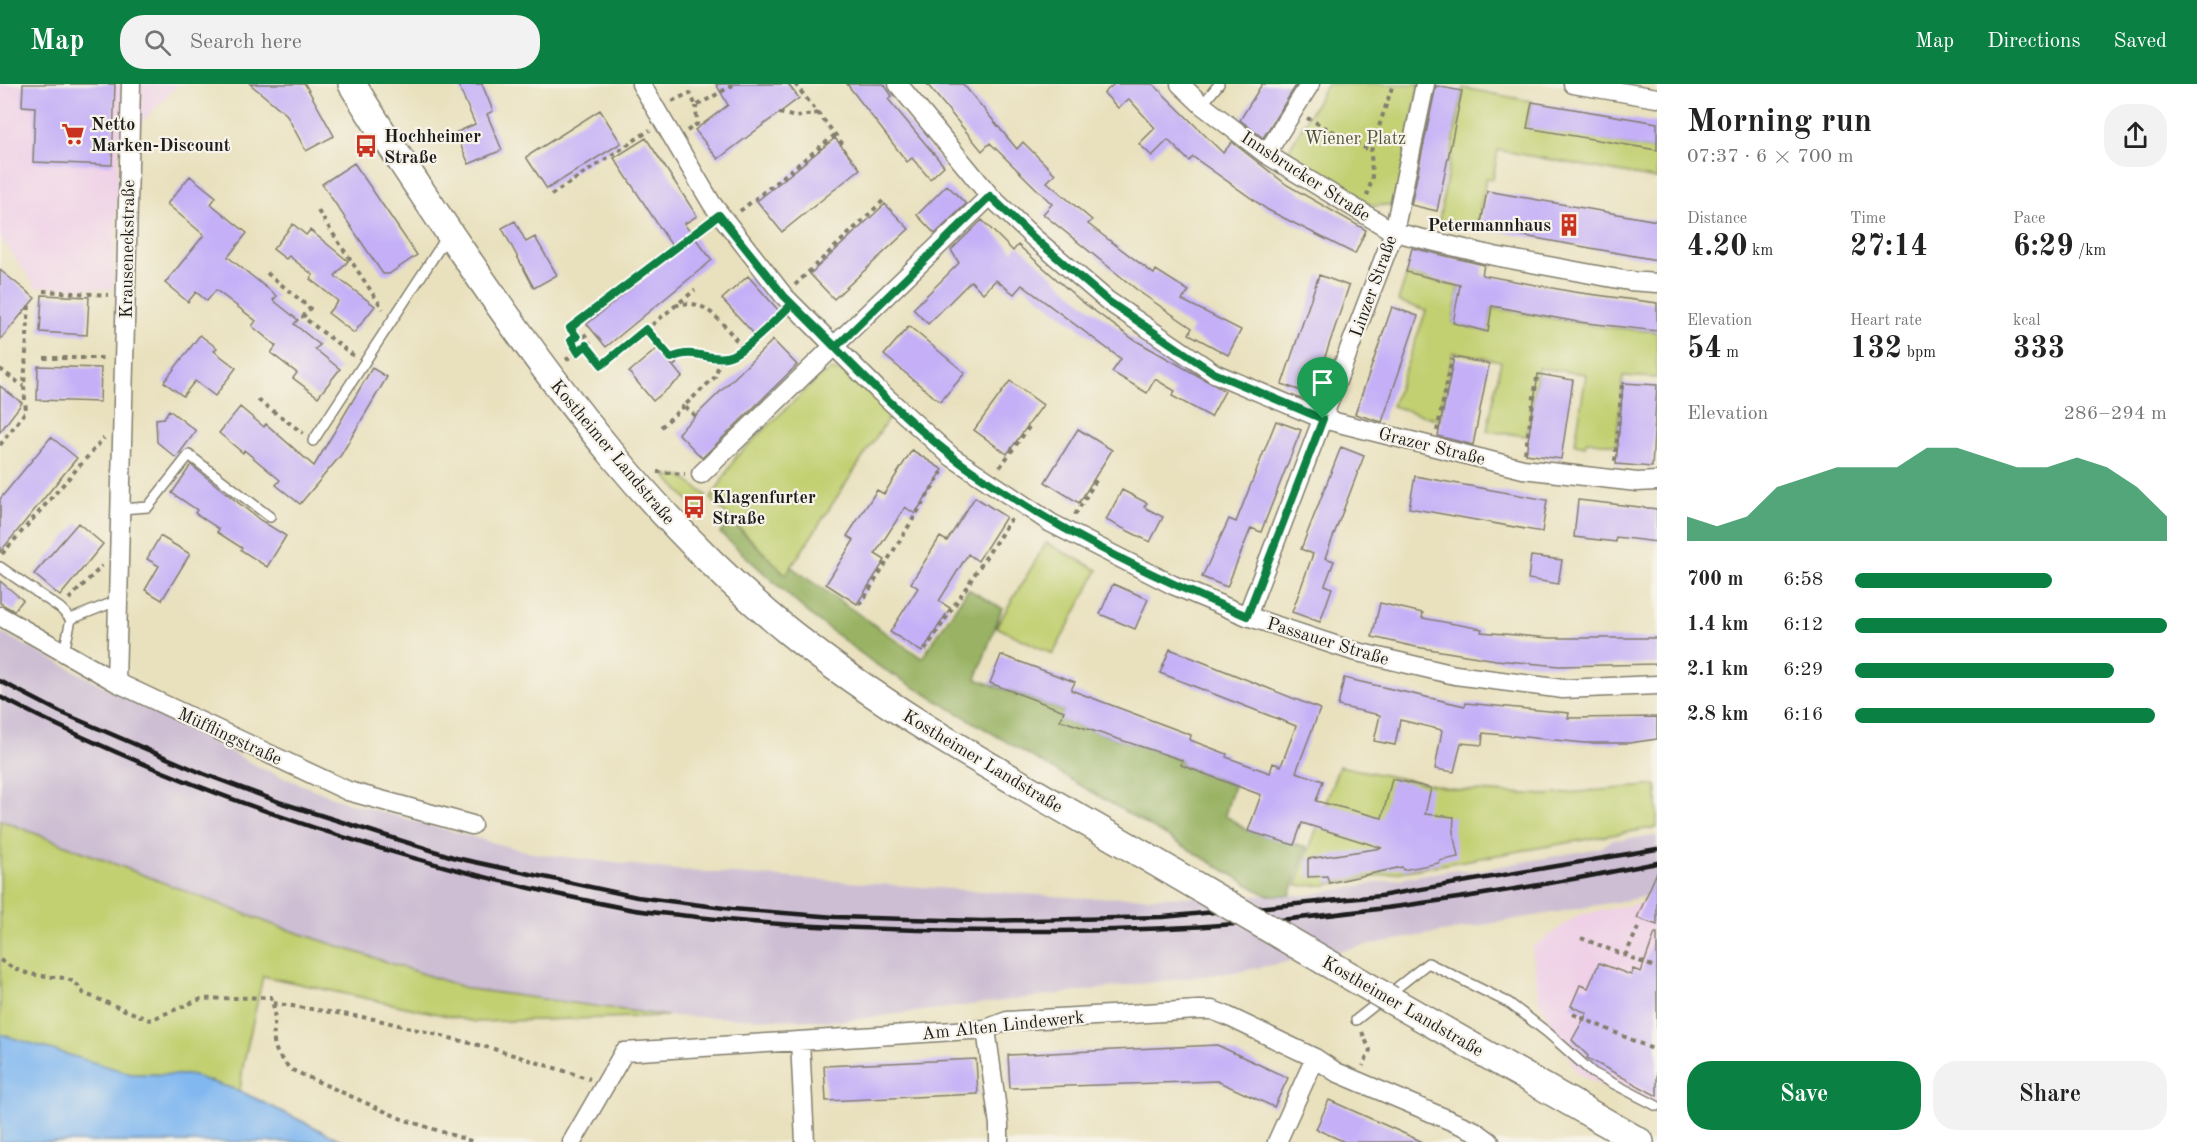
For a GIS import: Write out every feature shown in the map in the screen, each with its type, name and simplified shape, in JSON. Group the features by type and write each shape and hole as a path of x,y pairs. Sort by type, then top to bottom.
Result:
{"main road":[{"name":"Kostheimer Landstraße","path":"352,84 532,354 632,479 696,548 788,631 876,696 1391,1000 1640,1142"}],"street":[{"name":"Krauseneckstraße","path":"116,682 131,84"},
{"name":"Passauer Straße","path":"641,84 722,218 788,300 876,388 952,456 1065,531 1159,579 1247,616 1353,651 1455,675 1563,689 1657,685"},
{"name":"Grazer Straße","path":"898,84 990,196 1033,237 1108,301 1214,373 1323,419 1523,469 1613,480 1657,481"},
{"name":"Innsbrucker Straße","path":"1180,84 1202,105 1266,154 1394,232 1494,256 1629,281 1657,283"},
{"path":"1266,154 1310,84"},
{"name":"Linzer Straße","path":"1247,616 1394,232 1425,84"},
{"path":"1573,84 1657,99"},
{"path":"701,474 836,347 990,196"},
{"name":"Müfflingstraße","path":"0,616 116,682 348,790 472,825"},
{"name":"Am Alten Lindewerk","path":"572,1142 624,1052 986,1029 1007,1021 1212,1010 1315,1058 1356,1080 1475,1131 1490,1142"},
{"path":"986,1029 999,1142"},
{"path":"800,1041 805,1142"},
{"path":"1277,1142 1315,1058"}],"lane":[{"path":"1202,105 1219,84"},
{"path":"313,441 450,233"},
{"path":"121,509 148,507 189,455 270,517"},
{"path":"0,567 60,608 71,619"},
{"path":"71,619 118,600"},
{"path":"64,652 71,619"},
{"path":"1356,1020 1428,963 1509,1003 1548,1033 1593,1073 1657,1106"}],"path":[{"path":"696,106 735,84"},
{"path":"795,84 845,147"},
{"path":"1366,216 1368,192 1372,179 1371,151 1393,84"},
{"path":"551,195 690,93 699,112 695,114 697,124 674,140"},
{"path":"1293,111 1371,151"},
{"path":"778,113 796,117 818,113"},
{"path":"577,337 570,328 836,135"},
{"path":"671,358 692,353 731,356 742,348 885,199"},
{"path":"318,211 392,322"},
{"path":"267,273 310,308 303,317 364,363"},
{"path":"586,345 602,365 695,290"},
{"path":"43,291 126,296"},
{"path":"675,306 686,302 703,306 742,348"},
{"path":"0,445 26,411 24,386 29,303"},
{"path":"646,329 676,365"},
{"path":"566,360 578,352 586,345 590,343 583,332 571,340 578,352"},
{"path":"661,427 715,377 721,357"},
{"path":"44,358 125,358"},
{"path":"1434,447 1452,359"},
{"path":"0,369 24,386"},
{"path":"1523,469 1537,378"},
{"path":"1613,480 1622,385"},
{"path":"258,400 313,441"},
{"path":"684,405 695,416"},
{"path":"0,557 124,414"},
{"path":"989,482 1029,427"},
{"path":"860,605 952,456"},
{"path":"652,471 701,474"},
{"path":"1065,531 1098,477"},
{"path":"925,650 1022,503"},
{"path":"60,608 119,549"},
{"path":"1625,956 1638,928"},
{"path":"1581,938 1657,968"},
{"path":"0,960 18,971 38,976 67,978 78,983 83,993 150,1020 201,999 271,997 274,1048 279,1059 292,1070 402,1119 474,1142"},
{"path":"273,1003 374,1019 494,1049 605,1083"},
{"path":"1573,1014 1657,1051"},
{"path":"1356,1020 1370,1050 1356,1080"}],"shaded area":[{"path":"0,84 179,84 119,146 113,289 36,287 0,237"},
{"path":"0,632 265,770 345,802 532,853 676,870 1083,898 1308,895 1456,869 1473,871 1600,848 1612,840 1657,836 1657,893 1367,945 1243,971 842,1021 668,1016 475,1022 0,904"},
{"path":"1657,900 1657,1115 1577,1073 1539,1001 1532,947 1579,915"}],"green space":[{"name":"Wiener Platz","path":"1327,84 1419,84 1396,204 1374,206 1282,161"},
{"path":"1463,88 1531,101 1527,127 1657,150 1657,179 1498,150 1493,179 1486,178 1477,228 1439,221"},
{"path":"1407,274 1459,287 1453,323 1488,332 1492,308 1595,326 1657,332 1657,378 1623,376 1616,445 1587,441 1585,446 1575,444 1586,374 1538,368 1527,436 1487,431 1501,361 1453,352 1439,420 1392,406 1426,311 1398,301"},
{"path":"831,370 855,375 892,413 786,575 711,499 736,457 819,377"},
{"path":"681,476 706,495 701,514 666,477"},
{"path":"731,521 786,575 791,567 922,658 968,589 1002,608 976,679 1064,711 1061,720 1182,760 1181,765 1234,785 1225,815 1248,831 1307,847 1290,895 1266,895 875,664 808,613 720,533"},
{"path":"1046,543 1098,570 1053,654 996,627"},
{"path":"1339,766 1459,790 1545,795 1657,785 1657,827 1326,885 1296,886"},
{"path":"0,820 274,925 469,989 668,1016 475,1022 263,976 243,1066 240,1091 190,1075 132,1074 0,1036"}],"water":[{"path":"0,1034 132,1074 190,1075 240,1091 345,1142 0,1142"}],"building":[{"name":"Netto Marken-Discount","path":"23,84 115,84 112,165 33,162 35,107 22,106"},
{"path":"250,84 305,84 334,136 306,151 286,114"},
{"path":"458,84 482,84 493,111 487,114 502,150 469,164 455,133 475,124"},
{"path":"716,84 788,84 799,98 718,159 695,130 728,105"},
{"path":"847,84 884,84 892,96 888,99 944,166 930,179 912,158 907,162"},
{"path":"927,84 963,84 1017,149 1023,142 1055,174 1047,182 1092,220 1088,224 1154,274 1156,270 1189,291 1182,300 1241,330 1228,355 1189,334 1192,328 1141,293 1043,214 1052,204 990,143 982,151"},
{"path":"1114,84 1153,84 1223,153 1232,142 1287,185 1366,230 1355,254 1268,210 1193,157 1189,161 1168,140 1152,156 1139,144 1155,128 1129,99 1118,108 1104,93"},
{"path":"1262,84 1297,84 1263,138 1240,120"},
{"path":"1436,86 1462,91 1437,211 1411,205"},
{"path":"1532,102 1657,123 1657,150 1527,128"},
{"path":"600,110 621,143 547,189 526,157"},
{"path":"646,138 697,216 684,224 712,260 606,347 587,324 676,252 614,158"},
{"path":"835,138 860,169 782,232 757,201"},
{"path":"354,163 417,255 389,274 383,274 322,184"},
{"path":"190,176 216,197 211,204 247,233 228,257 277,296 273,300 298,320 294,324 320,345 315,349 340,369 318,397 293,378 297,373 271,353 276,346 252,326 256,321 216,290 207,301 196,292 188,302 165,283 204,235 167,204"},
{"path":"947,185 966,204 935,234 917,215"},
{"name":"Petermannhaus","path":"1487,191 1657,221 1657,260 1480,228"},
{"path":"885,204 909,229 834,299 810,274"},
{"path":"982,220 1013,251 1018,245 1081,301 1133,339 1225,391 1211,417 1172,396 1175,391 1155,379 1147,393 1112,372 1121,359 1022,285 1014,294 996,280 983,293 971,281 928,324 913,309 959,263 951,250"},
{"path":"515,221 526,242 535,237 557,275 534,288 502,228"},
{"path":"293,224 306,235 310,230 348,261 335,276 375,306 354,333 328,313 338,301 310,279 313,275 289,256 286,259 273,249"},
{"path":"1412,248 1484,265 1482,275 1574,292 1657,303 1657,331 1578,322 1492,306 1488,332 1453,323 1460,285 1406,272"},
{"path":"0,270 35,298 0,340"},
{"path":"1319,275 1349,286 1312,395 1282,384"},
{"path":"748,276 779,311 754,334 722,299"},
{"path":"42,295 89,297 87,335 40,332"},
{"path":"1392,307 1418,316 1382,422 1355,414"},
{"path":"909,326 965,373 940,402 884,355"},
{"path":"200,335 217,348 214,351 236,368 215,396 195,381 183,396 164,382"},
{"path":"773,340 797,365 702,458 678,433"},
{"path":"658,348 682,377 653,401 629,372"},
{"path":"1454,357 1489,364 1473,445 1438,436"},
{"path":"38,366 101,368 100,402 37,400"},
{"path":"372,368 387,377 341,455 300,504 276,485 280,480 219,433 240,407 264,427 266,424 314,466"},
{"path":"1538,374 1573,380 1561,459 1526,454"},
{"path":"1010,381 1043,405 1007,454 974,430"},
{"path":"1623,383 1657,385 1652,467 1616,464"},
{"path":"0,386 22,403 0,432"},
{"path":"169,410 196,431 176,458 157,442 156,419 164,418"},
{"path":"1276,421 1301,430 1261,532 1251,528 1227,587 1202,577 1229,519 1236,522"},
{"path":"1078,429 1112,450 1079,503 1045,482"},
{"path":"51,437 77,458 0,552 0,499"},
{"path":"1341,447 1364,456 1325,558 1334,561 1325,585 1332,588 1320,622 1292,612 1313,554 1301,549"},
{"path":"912,450 943,470 915,514 905,507 875,554 885,560 857,604 826,584 854,540 847,536 877,490 884,494"},
{"path":"191,465 260,520 286,536 267,567 217,532 219,529 195,513 197,510 172,493"},
{"path":"1415,476 1547,500 1542,532 1409,508"},
{"path":"1122,490 1147,503 1144,507 1163,517 1150,542 1106,520"},
{"path":"975,497 1006,517 978,561 968,554 939,601 950,608 922,652 890,632 918,588 911,583 940,537 947,541"},
{"path":"1578,500 1657,509 1657,542 1616,537 1616,542 1574,537"},
{"path":"78,523 103,544 60,596 34,574"},
{"path":"160,536 190,554 162,600 145,590 159,566 147,559"},
{"path":"1531,556 1562,560 1558,584 1528,579"},
{"path":"0,581 23,600 14,611 0,603"},
{"path":"1113,584 1148,599 1135,629 1100,614"},
{"path":"1380,603 1423,613 1422,618 1482,629 1481,632 1550,638 1657,638 1657,664 1559,666 1496,660 1416,647 1372,637"},
{"path":"1170,649 1320,709 1296,772 1323,781 1316,801 1382,818 1392,779 1431,788 1425,814 1454,817 1453,832 1458,857 1439,861 1439,863 1403,870 1402,867 1329,883 1327,876 1308,877 1308,859 1382,848 1302,823 1294,845 1248,831 1261,795 1181,765 1182,760 1060,720 1064,711 990,683 1001,655 1075,682 1071,690 1191,735 1190,740 1227,754 1226,757 1270,773 1273,763 1281,766 1296,726 1160,673"},
{"path":"1344,678 1465,706 1466,703 1569,713 1568,718 1657,717 1657,739 1629,743 1585,743 1483,733 1482,745 1461,743 1454,772 1435,769 1442,730 1400,720 1395,745 1374,741 1380,715 1338,706"},
{"path":"1657,872 1657,925 1637,918"},
{"path":"1655,933 1657,933 1657,1096 1587,1058 1588,1056 1572,1040 1587,1013 1571,1006 1580,985 1588,988 1599,963 1631,975 1633,969 1641,972"},
{"path":"1217,1045 1288,1078 1274,1107 1217,1081 1010,1088 1008,1055"},
{"path":"976,1059 978,1094 826,1101 824,1066"},
{"path":"1329,1100 1423,1142 1345,1142 1316,1129"}],"railway":[{"path":"0,681 60,712 204,774 282,803 456,858 637,897 732,909 835,917 982,921 1163,917 1380,896 1657,849"},
{"path":"0,697 151,767 307,825 466,872 547,892 646,912 808,926 919,930 1047,931 1175,928 1260,922 1409,905 1559,882 1657,863"}],"place":[{"name":"Netto Marken-Discount","path":"73,134"},
{"name":"Hochheimer Straße","path":"366,146"},
{"name":"Petermannhaus","path":"1569,225"},
{"name":"Klagenfurter Straße","path":"694,507"}],"route":[{"path":"1323,419 1214,373 1108,301 1033,237 990,196 836,347 792,304 736,354 722,358 692,353 671,358 646,329 602,365 586,345 578,352 571,340 577,337 570,328 719,215 784,296 836,347 876,388 952,456 1065,531 1159,579 1247,616 1323,419"}]}
